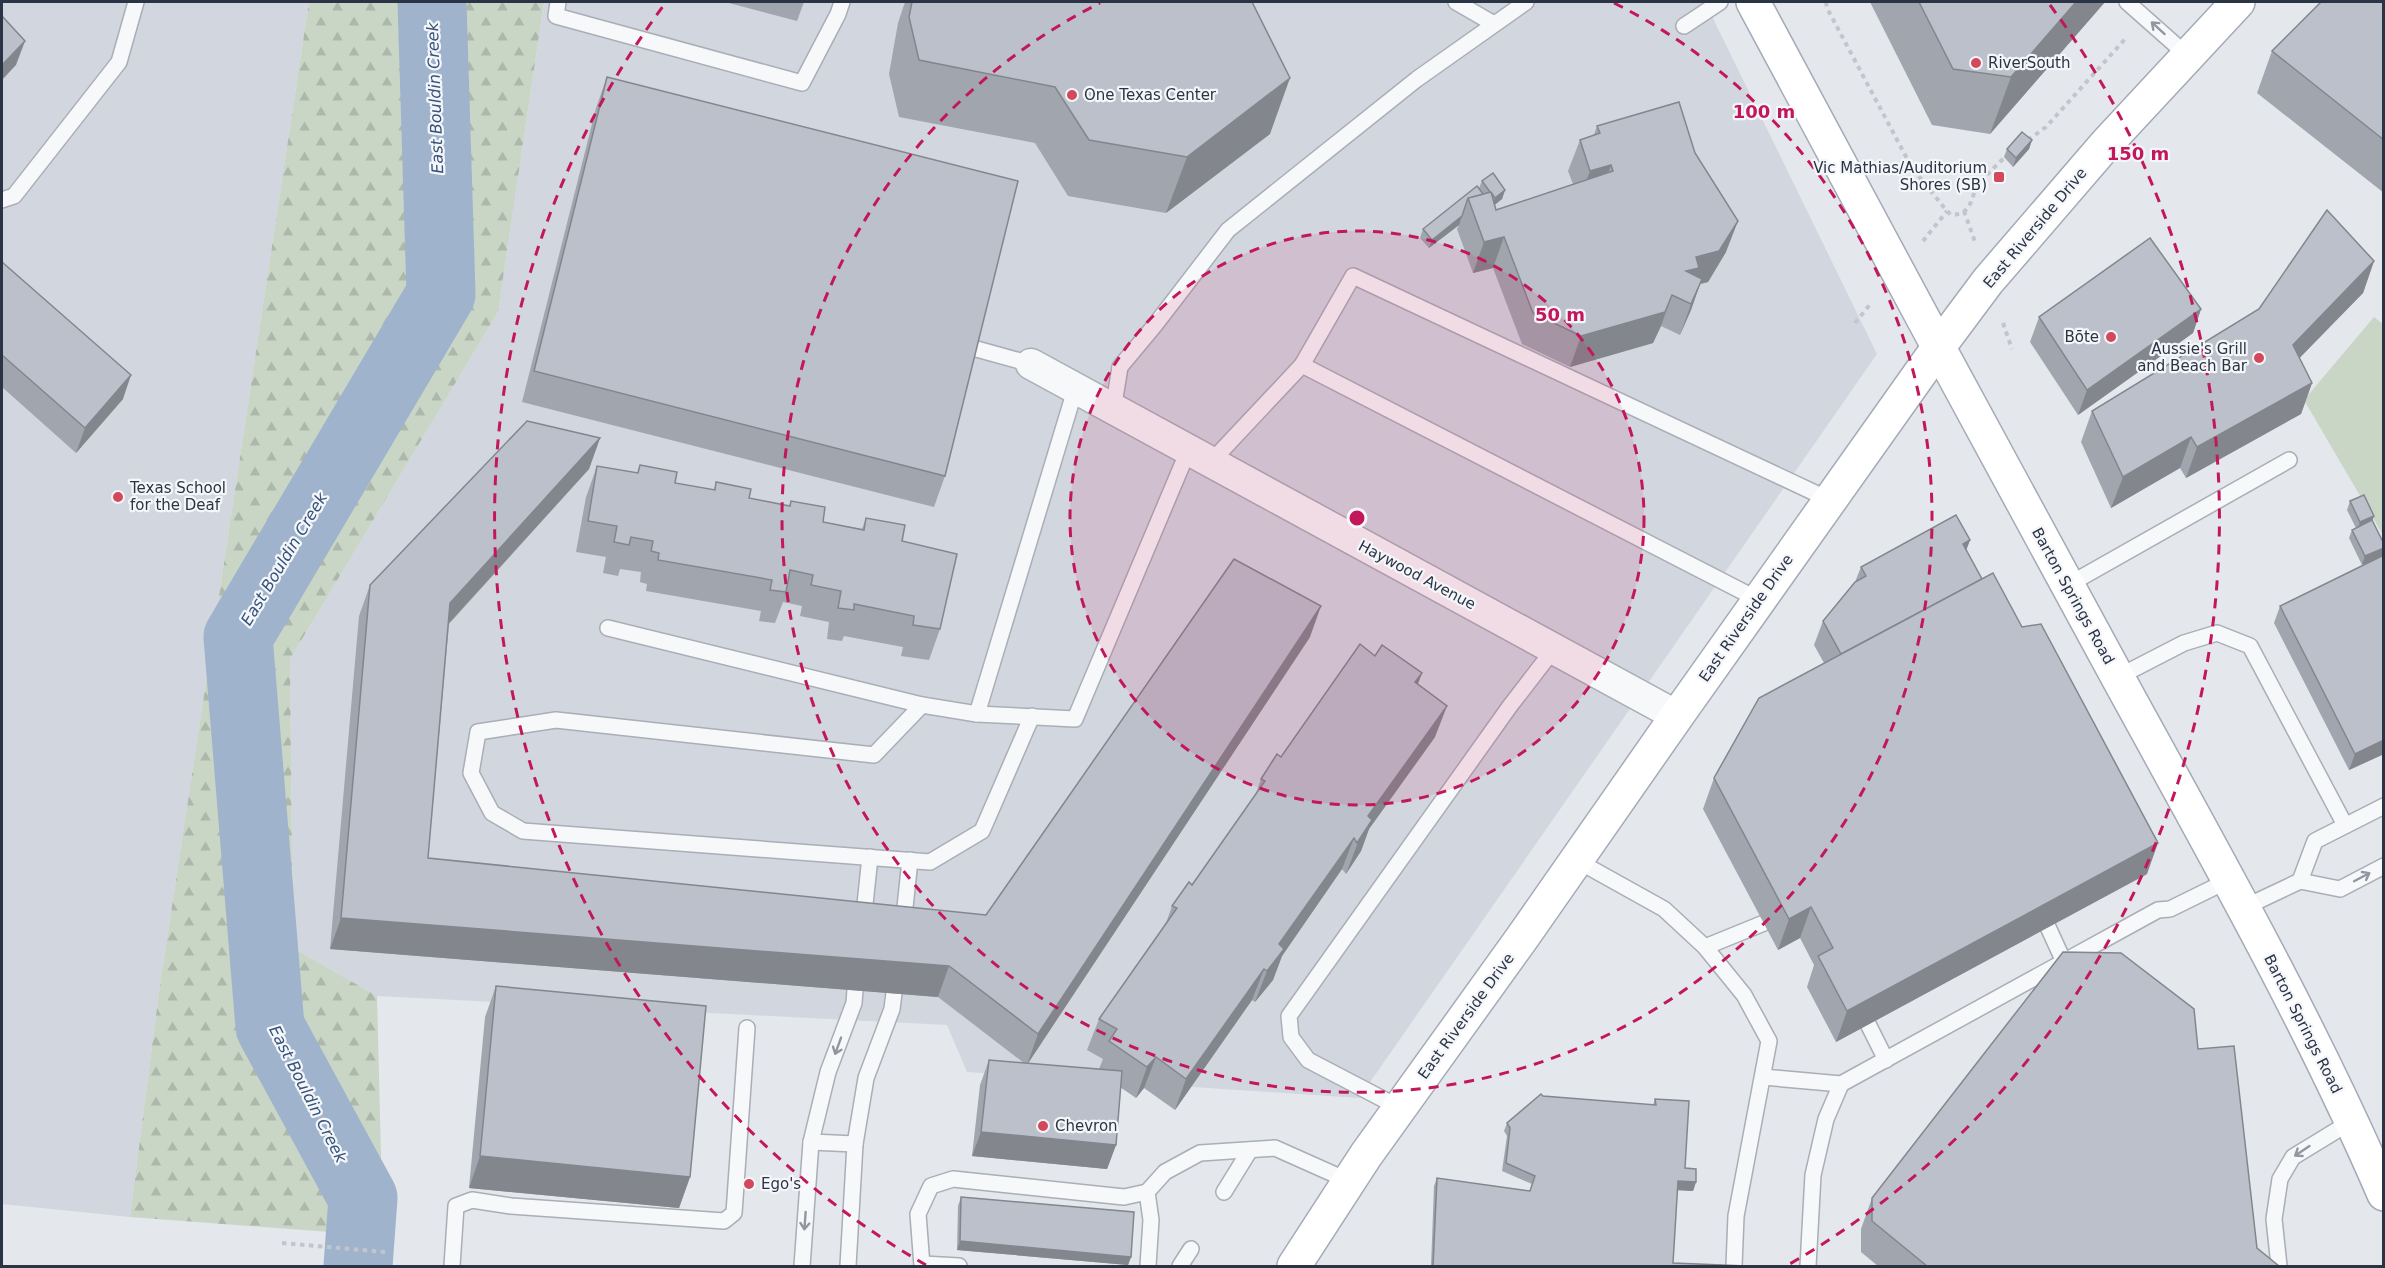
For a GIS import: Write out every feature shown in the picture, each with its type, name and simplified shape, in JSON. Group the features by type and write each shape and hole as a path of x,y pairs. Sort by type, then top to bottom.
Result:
{"main road":[{"name":"Barton Springs Road","path":"1753,2 1938,348 2236,894 2352,1121 2384,1194"},
{"name":"East Riverside Drive","path":"1294,1266 1400,1108 1938,348 1988,281 2106,144 2238,2"}],"street":[{"name":"Haywood Avenue","path":"1031,364 1677,716"}],"lane":[{"path":"2,200 14,196 119,62 136,2"},
{"path":"558,2 556,16 802,83 842,2"},
{"path":"1456,2 1494,24"},
{"path":"1113,410 1120,367 1155,326 1227,230 1408,86 1526,2"},
{"path":"1683,26 1720,2"},
{"path":"2127,2 2188,56"},
{"path":"608,628 922,705 977,714 1076,719 1199,457 1302,365 1353,276 1830,500"},
{"path":"973,348 1031,364"},
{"path":"1302,365 1759,600"},
{"path":"977,714 1075,390"},
{"path":"2068,585 2289,460"},
{"path":"2118,677 2184,643 2217,633 2250,646 2345,825"},
{"path":"1400,1108 1308,1060 1291,1037 1289,1016 1510,706 1554,649"},
{"path":"922,705 874,755 556,720 478,732 471,773 492,813 523,831 930,862 982,831 1032,716"},
{"path":"2300,880 2315,841 2384,806"},
{"path":"862,934 870,857"},
{"path":"901,938 910,860"},
{"path":"1576,860 1664,909 1705,948 1744,995 1769,1041 1736,1216 1734,1266"},
{"path":"1763,1077 1841,1084 2158,910 2300,880 2340,889 2384,866"},
{"path":"1705,948 1764,923"},
{"path":"2048,927 2064,962"},
{"path":"802,1266 812,1142 828,1072 854,1003 855,990"},
{"path":"848,1266 855,1144 866,1078 892,1009 894,993"},
{"path":"1868,1024 1886,1060"},
{"path":"452,1266 456,1206 472,1200 511,1206 724,1221 734,1213 747,1028"},
{"path":"1808,1266 1813,1175 1826,1119 1841,1084"},
{"path":"2279,1266 2274,1219 2280,1179 2293,1157 2352,1121"},
{"path":"812,1142 855,1144"},
{"path":"959,1266 923,1265 918,1214 932,1186 953,1179 1124,1197 1147,1192 1165,1172 1200,1153 1275,1148 1349,1181"},
{"path":"1224,1192 1250,1150"},
{"path":"1147,1192 1151,1220 1148,1266"},
{"path":"1180,1266 1191,1249"}],"path":[{"path":"1826,2 1912,168 1941,206 1951,215 1961,214 1969,207 1978,184 2009,153"},
{"path":"2018,147 2046,127 2126,38"},
{"path":"282,1243 385,1252"}],"shaded area":[{"name":"Texas School for the Deaf","path":"2,2 309,2 159,992 130,1217 2,1204"},
{"path":"544,2 1705,2 1877,354 1359,1098 967,1072 947,1025 377,996 293,948 290,659 498,312"}],"green space":[{"path":"309,2 544,2 498,312 290,659 293,948 377,996 383,1236 130,1217 159,992"},
{"path":"2374,317 2383,324 2383,535 2304,400"}],"building":[{"path":"912,2 1252,2 1290,78 1187,157 1089,140 1055,87 919,60 909,17"},
{"path":"1919,2 2076,2 2011,77 1953,69"},
{"path":"2321,2 2384,2 2384,140 2272,51"},
{"path":"2,16 25,41 2,65"},
{"path":"607,77 1018,181 945,476 534,371"},
{"path":"1679,102 1695,153 1738,221 1719,251 1696,257 1699,268 1686,271 1702,279 1691,304 1672,295 1665,312 1581,336 1533,313 1504,237 1484,242 1468,198 1491,192 1496,210 1613,171 1611,165 1590,171 1580,140 1600,133 1597,126"},
{"path":"2022,132 2032,140 2016,158 2007,149"},
{"path":"1493,173 1505,190 1495,198 1482,181"},
{"path":"1477,186 1483,194 1468,198 1462,216 1432,240 1423,229"},
{"name":"Aussie's Grill and Beach Bar","path":"2327,210 2374,261 2293,345 2312,383 2197,447 2191,437 2123,477 2092,411 2259,309"},
{"name":"Bōte","path":"2150,238 2201,309 2087,390 2039,317"},
{"path":"2,262 131,375 85,428 2,355"},
{"path":"527,421 600,438 450,603 428,858 986,915 1234,559 1321,606 1038,1034 949,966 341,918 370,585"},
{"path":"640,465 677,472 675,483 715,490 716,482 751,489 749,498 790,506 791,501 825,507 823,522 864,530 866,518 905,525 902,541 957,554 940,629 913,625 914,616 854,604 854,610 838,608 841,591 811,585 813,575 790,570 786,592 770,590 772,580 658,560 659,553 651,551 653,541 631,537 629,545 614,542 617,526 588,521 597,466 638,473"},
{"path":"2364,495 2374,516 2360,522 2350,501"},
{"path":"1956,515 1970,540 1963,544 1982,579 1841,654 1823,621 1855,582 1866,576 1861,567"},
{"path":"2372,520 2384,548 2365,556 2352,530"},
{"path":"2384,555 2384,740 2355,754 2280,606"},
{"path":"1993,573 2022,627 2041,624 2158,843 1847,1011 1818,956 1833,948 1811,907 1789,919 1714,778 1759,698"},
{"path":"1360,644 1375,656 1382,645 1422,673 1415,682 1447,706 1368,816 1372,820 1357,843 1354,838 1279,944 1284,949 1267,971 1264,969 1186,1079 1156,1057 1147,1067 1109,1041 1117,1029 1099,1019 1177,908 1172,906 1189,882 1192,885 1265,781 1261,779 1277,754 1281,757"},
{"path":"2063,952 2121,953 2194,1009 2198,1049 2234,1046 2257,1248 2279,1266 1927,1266 1872,1221 1872,1198"},
{"path":"496,986 706,1006 690,1177 480,1156"},
{"name":"Chevron","path":"989,1060 1122,1071 1116,1145 981,1132"},
{"path":"1541,1094 1543,1096 1656,1105 1655,1099 1689,1101 1685,1168 1696,1169 1696,1182 1678,1181 1673,1263 1747,1266 1433,1266 1437,1178 1530,1191 1535,1176 1506,1163 1510,1128 1507,1123"},
{"path":"961,1197 1134,1212 1131,1257 960,1241"}],"waterway":[{"name":"East Bouldin Creek","path":"358,1266 363,1198 270,1027 238,637 441,294 432,2"}],"place":[{"name":"RiverSouth","path":"1976,63"},
{"name":"One Texas Center","path":"1072,95"},
{"name":"Vic Mathias/Auditorium Shores (SB)","path":"1999,177"},
{"name":"Bōte","path":"2111,337"},
{"name":"Aussie's Grill and Beach Bar","path":"2259,358"},
{"name":"Texas School for the Deaf","path":"118,497"},
{"name":"Chevron","path":"1043,1126"},
{"name":"Ego's","path":"749,1184"}]}
